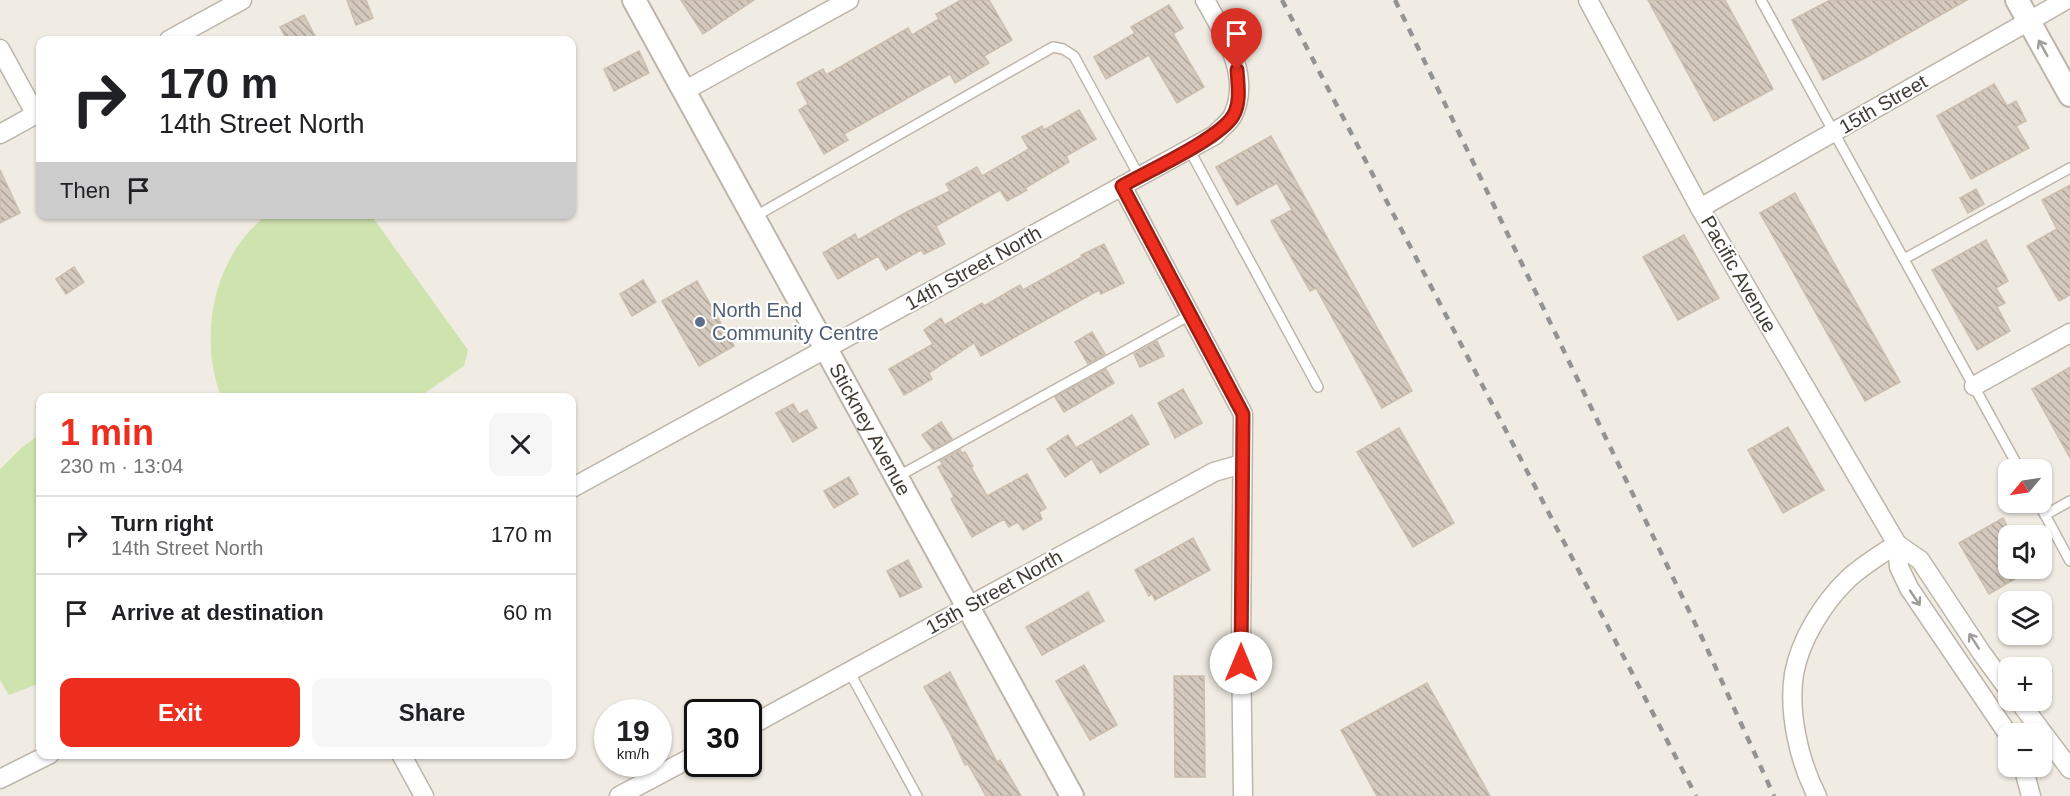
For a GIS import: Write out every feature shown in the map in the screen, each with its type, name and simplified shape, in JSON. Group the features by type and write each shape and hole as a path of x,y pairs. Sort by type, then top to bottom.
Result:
{"street":[{"path":"176,36 242,0"},
{"name":"Stickney Avenue","path":"633,0 1072,796"},
{"path":"684,91 849,0"},
{"name":"14th Street North","path":"576,486 1215,135 1233,116 1239,96 1237,70 1231,47 1205,0"},
{"name":"Pacific Avenue","path":"1588,0 1700,208 1897,544 1920,560 1998,675"},
{"path":"2017,0 2070,95"},
{"name":"15th Street","path":"1700,208 2066,0"},
{"path":"0,49 36,110"},
{"path":"0,134 36,114"},
{"path":"1122,186 1243,414 1241,641 1243,796"},
{"path":"1974,386 2070,333"},
{"name":"15th Street North","path":"762,720 1214,472 1242,464"},
{"path":"1817,796 1797,738 1793,693 1798,659 1813,625 1834,595 1863,567 1897,544"},
{"name":"Pacific Avenue","path":"1897,544 1899,567 1909,588 2001,723"},
{"path":"2026,711 2070,769"},
{"path":"0,778 40,759"},
{"path":"404,759 424,796"},
{"path":"620,796 684,762"},
{"path":"2026,777 2031,796"}],"lane":[{"path":"1761,0 2014,459"},
{"path":"754,217 1053,47 1063,49 1074,56 1139,176"},
{"path":"1189,149 1318,387"},
{"path":"1904,260 2070,168"},
{"path":"897,477 1190,315"},
{"path":"2070,501 2045,515 2070,561"},
{"path":"850,673 917,796"}],"green space":[{"path":"262,219 374,219 468,350 464,366 425,393 220,393 214,373 211,348 211,323 215,298 234,252 249,231"},
{"path":"36,437 36,685 9,695 0,680 0,469"}],"building":[{"path":"347,0 366,0 373,18 356,25"},
{"path":"681,0 754,0 703,34"},
{"path":"961,0 989,0 1012,40 984,56 989,63 955,83 950,74 844,134 848,140 824,154 799,110 808,104 797,83 823,69 826,75 908,28 912,35 939,19 936,14"},
{"path":"1648,0 1725,0 1773,89 1714,121"},
{"path":"1830,0 1967,0 1823,80 1792,20"},
{"path":"1169,5 1183,28 1173,34 1204,87 1177,103 1149,55 1106,79 1094,57 1135,33 1131,27"},
{"path":"304,15 315,36 285,36 280,27"},
{"path":"639,51 649,73 614,91 604,69"},
{"path":"1994,84 2007,106 2016,101 2026,121 2016,126 2029,148 1971,179 1937,116"},
{"path":"1079,110 1096,139 1066,156 1069,162 1007,201 1000,190 936,226 945,244 924,254 921,250 886,270 878,256 838,279 823,253 855,234 858,240 950,191 946,184 977,167 982,176 1029,149 1022,137 1042,126 1044,130"},
{"path":"1271,136 1412,391 1382,408 1316,288 1310,291 1271,221 1292,210 1277,183 1237,205 1216,167"},
{"path":"0,170 20,213 0,223"},
{"path":"2070,185 2070,295 2059,301 2027,246 2057,229 2042,200"},
{"path":"1976,189 1984,204 1968,213 1960,198"},
{"path":"1795,193 1900,382 1865,401 1760,213"},
{"path":"1684,235 1719,298 1678,320 1643,257"},
{"path":"1986,240 2008,281 1996,288 2005,303 1997,307 2010,331 1977,350 1932,270"},
{"path":"1104,244 1124,283 1101,294 1099,290 981,356 974,343 929,373 932,379 904,395 889,369 933,344 924,330 941,318 945,325 982,303 984,306 1020,285 1023,290"},
{"path":"74,267 84,282 66,294 56,279"},
{"path":"643,280 656,302 632,316 620,294"},
{"path":"697,281 734,346 699,366 662,301"},
{"path":"1092,332 1105,354 1088,364 1075,342"},
{"path":"1157,341 1164,356 1140,367 1134,354"},
{"path":"2070,367 2070,458 2032,389"},
{"path":"1106,369 1114,383 1064,412 1055,397"},
{"path":"1183,389 1202,423 1175,438 1158,403"},
{"path":"793,404 799,414 807,410 817,428 793,442 776,413"},
{"path":"1132,415 1149,444 1100,473 1092,459 1065,477 1047,449 1068,435 1076,448"},
{"path":"941,422 952,439 933,450 922,435"},
{"path":"1788,427 1824,490 1783,513 1748,450"},
{"path":"1399,428 1454,523 1413,547 1357,452"},
{"path":"960,450 962,453 965,452 987,496 1027,474 1046,508 1039,512 1042,519 1023,530 1018,522 1009,527 1004,519 972,537 951,499 954,497 938,467 943,464 940,461"},
{"path":"849,477 858,494 834,508 824,491"},
{"path":"2003,518 2006,525 1998,525 1998,579 2015,579 1989,594 1959,543"},
{"path":"1193,538 1210,570 1155,600 1152,594 1149,596 1135,570"},
{"path":"908,560 922,587 900,597 887,571"},
{"path":"1088,592 1104,621 1042,655 1026,627"},
{"path":"1084,665 1117,725 1090,740 1056,681"},
{"path":"950,672 997,762 1000,760 1021,796 986,796 968,764 965,765 924,687"},
{"path":"1174,676 1204,676 1205,777 1175,777"},
{"path":"1427,683 1490,796 1377,796 1341,730"}],"railway":[{"path":"1282,0 1696,796"},
{"path":"1395,0 1704,642 1774,796"}],"place":[{"name":"North End Community Centre","path":"700,322"}],"route":[{"path":"1237,70 1239,96 1233,116 1215,135 1122,186 1243,414 1241,663"}]}
